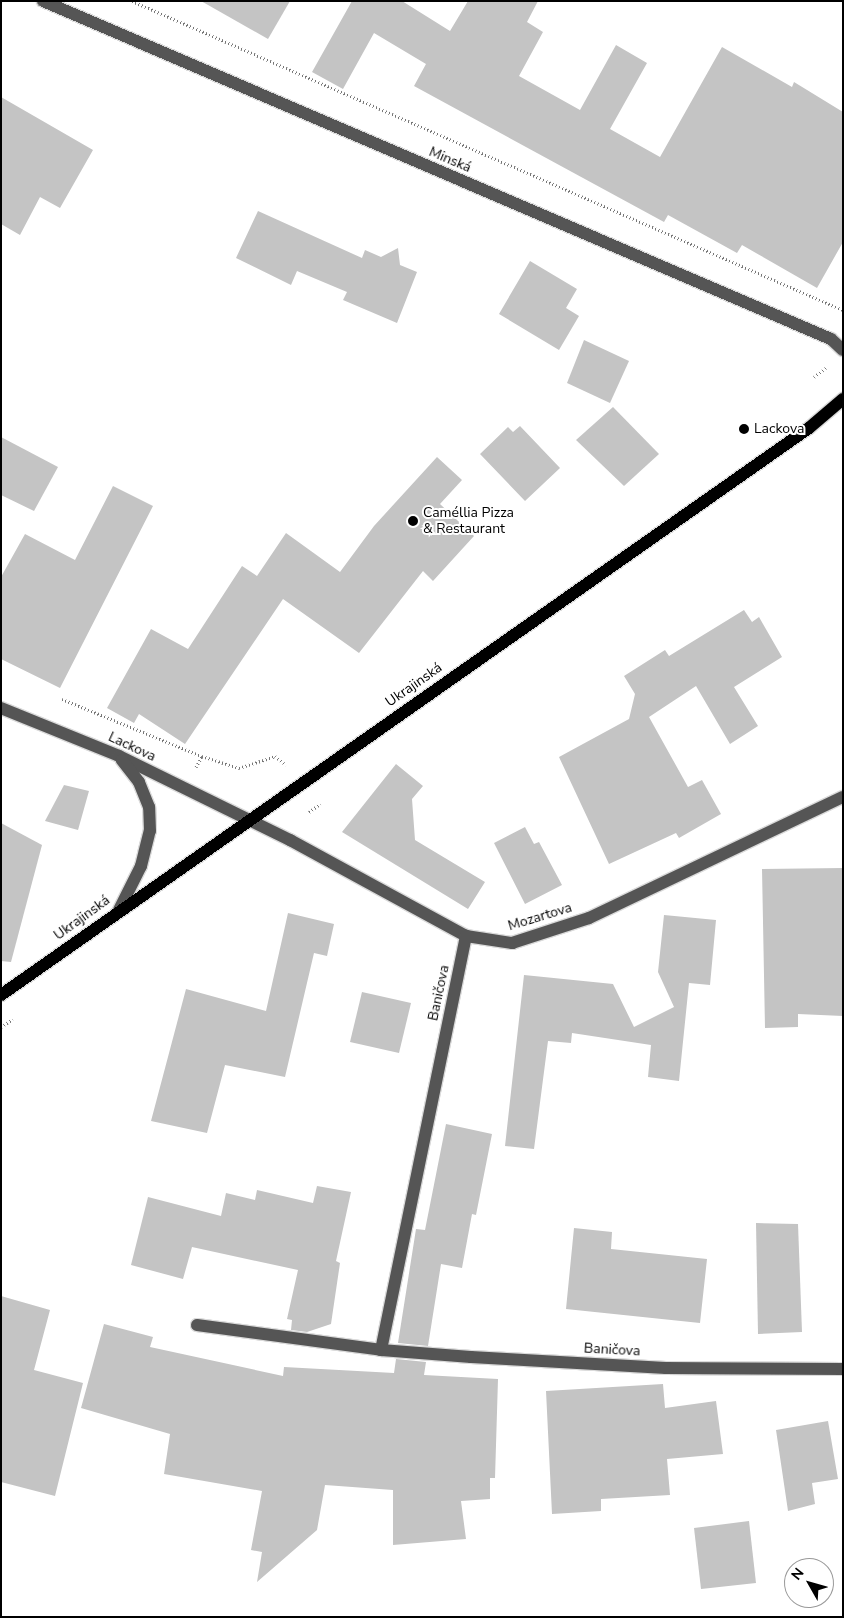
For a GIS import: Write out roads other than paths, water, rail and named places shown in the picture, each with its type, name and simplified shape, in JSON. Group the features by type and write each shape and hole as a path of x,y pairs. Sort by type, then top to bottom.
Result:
{"main road":[{"name":"Ukrajinská","path":"1,995 119,910 801,434 843,399"}],"street":[{"name":"Minská","path":"43,1 831,339 843,350"},
{"name":"Lackova","path":"1,708 118,756 248,820"},
{"path":"118,756 140,782 149,807 150,831 141,866 119,910"},
{"name":"Mozartova","path":"248,820 466,936 512,943 588,918 843,797"},
{"name":"Baničova","path":"381,1350 466,936"},
{"name":"Baničova","path":"197,1325 381,1350 666,1368 843,1370"}],"place":[{"name":"Lackova","path":"744,429"},
{"name":"Caméllia Pizza & Restaurant","path":"413,521"}]}
